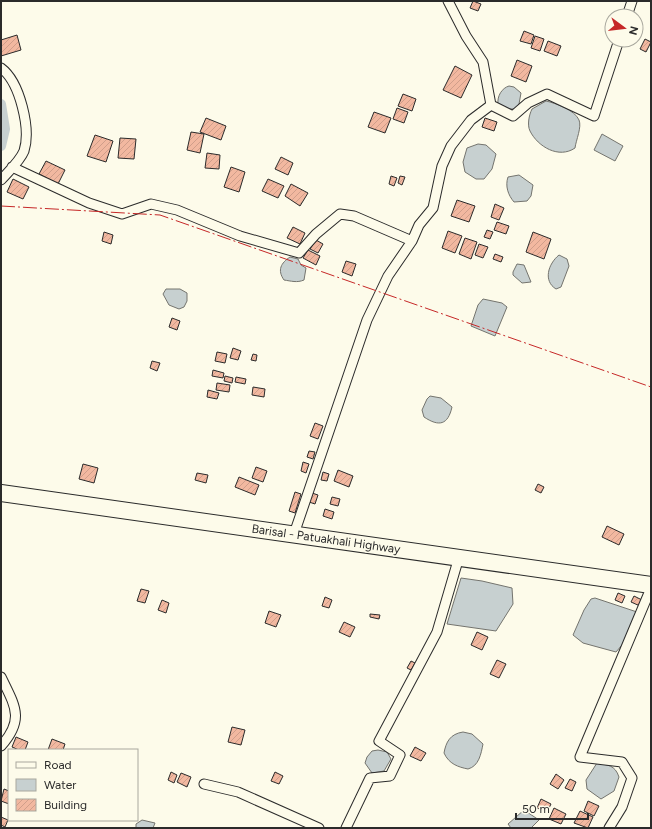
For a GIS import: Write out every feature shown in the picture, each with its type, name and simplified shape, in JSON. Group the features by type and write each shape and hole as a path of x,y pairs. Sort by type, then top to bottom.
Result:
{"highway":[{"name":"Barisal - Patuakhali Highway","path":"1,493 651,585"}],"street":[{"path":"448,1 466,36 483,62 491,105"},
{"path":"491,105 513,116 528,103 547,94 594,116 616,48"},
{"path":"1,68 6,72 16,90 27,130 23,152 1,180"},
{"path":"294,534 367,320 388,276 412,241 419,225 433,208 442,166 451,146 470,120 491,105"},
{"path":"12,167 89,203 122,214 151,204 177,210 240,236 299,253 316,234 340,214 354,216 412,241"},
{"path":"346,828 370,778 390,776 400,756 379,741 437,632 459,558"},
{"path":"609,828 622,807 632,778 622,762 580,757 651,588"},
{"path":"1,677 14,704 15,720 12,733 1,746"},
{"path":"204,784 238,792 319,828"}],"water":[{"path":"509,86 514,87 521,93 519,104 514,109 508,109 498,104 500,93"},
{"path":"546,101 554,103 577,116 580,126 575,148 562,152 550,150 538,142 530,131 529,120 532,109"},
{"path":"602,134 623,146 615,161 594,150"},
{"path":"478,144 486,145 496,154 492,169 484,179 476,179 465,172 463,162 467,148"},
{"path":"519,175 533,185 531,196 527,201 514,202 508,190 507,180 508,177"},
{"path":"559,255 567,259 569,266 561,287 556,289 549,282 548,272 552,263"},
{"path":"290,257 298,259 301,265 306,268 304,280 296,282 284,280 280,270 282,264"},
{"path":"517,264 524,265 531,282 522,283 513,275"},
{"path":"166,289 180,289 187,293 187,301 184,307 179,309 169,305 163,294"},
{"path":"483,299 502,303 507,307 495,336 471,326 478,305"},
{"path":"430,396 441,398 452,407 448,418 445,421 438,423 424,417 422,410"},
{"path":"461,578 512,588 513,604 496,631 447,624"},
{"path":"595,598 637,612 628,638 616,652 583,643 573,635 584,610 591,599"},
{"path":"463,732 472,734 483,744 477,762 468,769 448,760 444,753 449,739"},
{"path":"378,750 387,752 391,759 384,771 372,773 365,763 367,757 372,751"},
{"path":"597,763 608,765 613,768 619,777 614,791 601,799 587,789 586,780"},
{"path":"524,810 539,820 531,828 511,828 508,824"},
{"path":"142,820 155,823 153,828 136,828 136,824"}],"building":[{"path":"473,1 481,4 478,11 470,8"},
{"path":"524,31 534,35 531,44 520,41"},
{"path":"17,35 21,50 1,56 1,40"},
{"path":"535,36 544,39 540,51 531,48"},
{"path":"645,39 651,42 646,52 640,49 644,48"},
{"path":"548,41 561,46 557,56 544,51"},
{"path":"517,60 532,66 526,82 511,76"},
{"path":"455,66 472,75 461,98 443,90"},
{"path":"403,94 416,99 412,111 398,106"},
{"path":"397,108 408,112 404,123 393,119"},
{"path":"374,112 391,118 385,133 368,127"},
{"path":"206,118 226,126 221,140 200,132"},
{"path":"485,118 497,122 494,131 482,127"},
{"path":"191,132 204,134 200,153 187,150"},
{"path":"95,135 113,141 106,162 87,156"},
{"path":"120,138 136,139 134,159 118,158"},
{"path":"207,153 220,155 219,169 205,168"},
{"path":"281,157 293,163 288,175 275,169"},
{"path":"46,161 65,170 58,184 39,174"},
{"path":"231,167 245,172 239,192 224,187"},
{"path":"391,176 397,178 394,186 389,184"},
{"path":"400,176 405,177 402,185 398,183"},
{"path":"13,179 29,187 23,199 7,192"},
{"path":"268,179 284,186 278,198 262,191"},
{"path":"291,184 308,193 300,206 285,196"},
{"path":"457,200 475,206 469,222 451,216"},
{"path":"495,204 504,208 499,220 491,217"},
{"path":"497,222 509,226 506,234 494,230"},
{"path":"293,227 305,233 300,244 287,238"},
{"path":"487,230 493,232 490,239 484,237"},
{"path":"448,231 462,236 455,253 442,248"},
{"path":"104,232 113,235 111,244 102,241"},
{"path":"533,232 551,239 544,259 526,252"},
{"path":"465,238 477,242 471,259 459,254"},
{"path":"316,240 323,244 318,253 310,249"},
{"path":"479,244 488,247 483,258 475,255"},
{"path":"308,250 320,256 316,265 303,258"},
{"path":"495,254 503,257 501,262 493,259"},
{"path":"346,261 356,264 352,276 342,272"},
{"path":"172,318 180,321 177,330 169,327"},
{"path":"233,348 241,351 238,360 230,358"},
{"path":"217,352 227,354 225,363 215,361"},
{"path":"253,354 257,355 256,361 251,360"},
{"path":"152,361 160,363 157,371 150,368"},
{"path":"213,370 224,373 223,378 212,376"},
{"path":"225,376 233,378 232,383 224,381"},
{"path":"236,377 246,379 245,384 235,382"},
{"path":"217,383 230,385 229,392 216,390"},
{"path":"253,387 265,389 264,397 252,395"},
{"path":"208,390 219,393 217,399 207,397"},
{"path":"315,423 323,426 318,439 310,436"},
{"path":"309,451 315,452 313,459 307,457"},
{"path":"303,462 309,464 306,473 301,471"},
{"path":"83,464 98,468 94,483 79,479"},
{"path":"256,467 267,471 263,482 252,478"},
{"path":"338,470 353,476 349,487 334,481"},
{"path":"323,472 329,474 327,481 321,480"},
{"path":"197,473 208,475 206,483 195,480"},
{"path":"239,477 259,485 255,495 235,487"},
{"path":"538,484 544,487 541,493 535,490"},
{"path":"295,492 301,494 295,513 289,511"},
{"path":"312,493 318,495 315,504 309,502"},
{"path":"332,497 340,499 338,506 330,504"},
{"path":"325,509 334,512 332,519 323,516"},
{"path":"607,526 624,534 619,545 602,537"},
{"path":"141,589 149,591 145,603 137,601"},
{"path":"618,593 625,596 622,603 615,600"},
{"path":"634,596 642,600 640,606 631,602"},
{"path":"325,597 332,600 329,608 322,606"},
{"path":"162,600 169,603 166,613 158,610"},
{"path":"269,611 281,615 276,627 265,623"},
{"path":"370,614 380,615 379,619 370,617"},
{"path":"344,622 355,627 350,637 339,632"},
{"path":"477,632 488,637 482,650 471,645"},
{"path":"497,660 506,664 499,678 490,674"},
{"path":"411,661 415,663 411,670 407,668"},
{"path":"232,727 245,730 241,745 228,742"},
{"path":"16,737 28,742 25,749 17,749 12,747"},
{"path":"52,739 65,744 63,749 48,749"},
{"path":"415,747 426,753 421,761 410,756"},
{"path":"171,772 177,775 174,783 168,780"},
{"path":"275,772 283,776 279,784 271,781"},
{"path":"181,773 191,777 187,787 177,782"},
{"path":"556,774 564,780 558,789 550,784"},
{"path":"570,779 576,782 572,791 565,788"},
{"path":"4,789 8,791 8,804 1,801"},
{"path":"541,799 551,804 547,812 537,808"},
{"path":"588,801 599,806 594,816 584,811"},
{"path":"554,808 566,814 561,824 549,819"},
{"path":"580,811 593,817 588,828 574,823"},
{"path":"1,817 8,820 5,827 1,825"}],"waterway":[{"path":"1,104 5,129 1,146"}],"power":[{"path":"1,206 160,215 651,387"}]}
